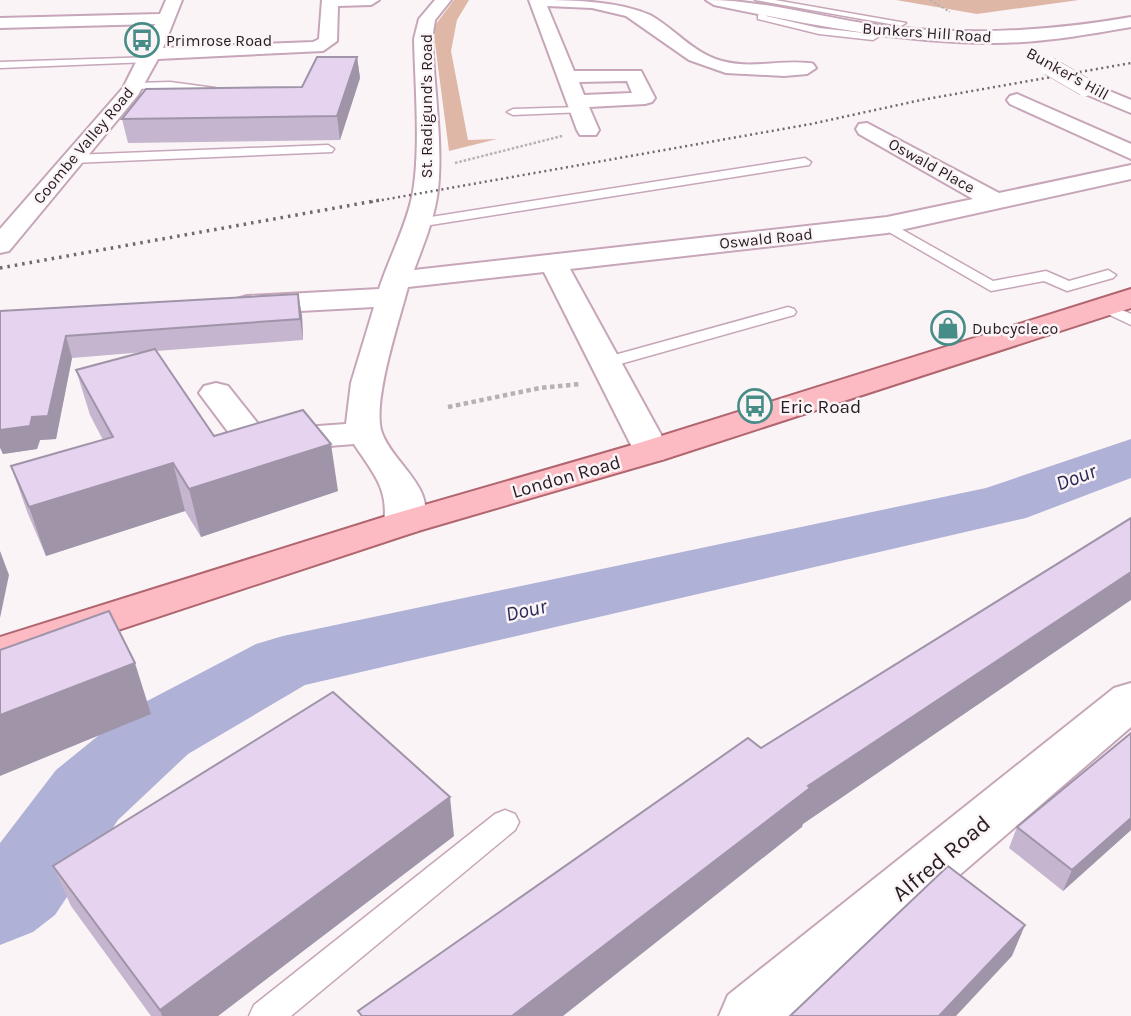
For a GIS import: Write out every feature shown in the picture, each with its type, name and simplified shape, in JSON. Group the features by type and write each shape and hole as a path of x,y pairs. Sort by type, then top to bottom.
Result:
{"main road":[{"name":"London Road","path":"0,653 404,523 652,451 1118,300"}],"street":[{"path":"149,57 317,47 328,41 330,1 371,0"},
{"name":"St. Radigund's Road","path":"365,433 363,408 367,383 394,288 418,223 425,195 427,165 423,39 428,19 443,0"},
{"path":"588,130 537,0 584,2 630,12 645,18 693,54 713,64 758,74 807,68"},
{"name":"Bunkers Hill Road","path":"714,0 763,5 880,30 1005,37 1036,36 1131,22"},
{"path":"0,23 170,10"},
{"name":"Coombe Valley Road","path":"2,240 134,86 170,10"},
{"name":"Bunker's Hill","path":"1005,37 1085,87 1131,107"},
{"path":"568,77 635,75 645,98 578,106"},
{"path":"1017,100 1131,152"},
{"name":"Oswald Place","path":"867,128 997,202"},
{"name":"Oswald Road","path":"216,306 394,288 553,262 887,225 1131,172"},
{"path":"553,262 652,451"},
{"path":"216,393 254,441 365,433 403,491 406,506 404,523"},
{"name":"Alfred Road","path":"750,1016 1131,700"}],"lane":[{"name":"Bunkers Hill Road","path":"873,37 784,24 761,17 763,5 901,23"},
{"path":"0,65 149,57"},
{"path":"134,86 228,91"},
{"path":"513,112 578,106"},
{"path":"72,159 328,149"},
{"path":"418,223 805,162"},
{"path":"887,225 991,286 1046,276 1067,286 1118,300"},
{"path":"609,372 788,312"},
{"path":"265,1016 505,822"}],"path":[{"path":"450,164 588,130"},
{"path":"448,407 609,372"}],"shaded area":[{"path":"454,0 469,0 457,20 451,51 468,140 497,139 449,151 433,28"},
{"path":"896,0 1079,0 977,14"}],"building":[{"path":"317,57 357,57 337,116 122,119 146,89 302,87"},
{"path":"298,294 300,319 66,336 48,416 32,417 30,426 0,430 0,311"},
{"path":"155,349 214,436 303,410 331,444 189,489 173,463 29,507 11,466 113,437 76,370"},
{"path":"1131,518 1131,572 808,786 810,788 512,1016 362,1016 358,1011 748,738 761,748"},
{"path":"109,611 135,663 0,715 0,650"},
{"path":"333,692 450,797 160,1010 53,866"},
{"path":"1131,733 1131,818 1072,870 1017,827"},
{"path":"948,866 1025,925 939,1016 790,1016"}],"waterway":[{"name":"Dour","path":"0,903 22,886 87,795 159,732 283,663 1003,504 1131,457"}],"railway":[{"path":"371,202 811,124 921,100 1131,63"},
{"path":"0,268 380,200"}],"place":[{"name":"Primrose Road","path":"142,40"},
{"name":"Dubcycle.co","path":"948,328"},
{"name":"Eric Road","path":"755,406"}]}
